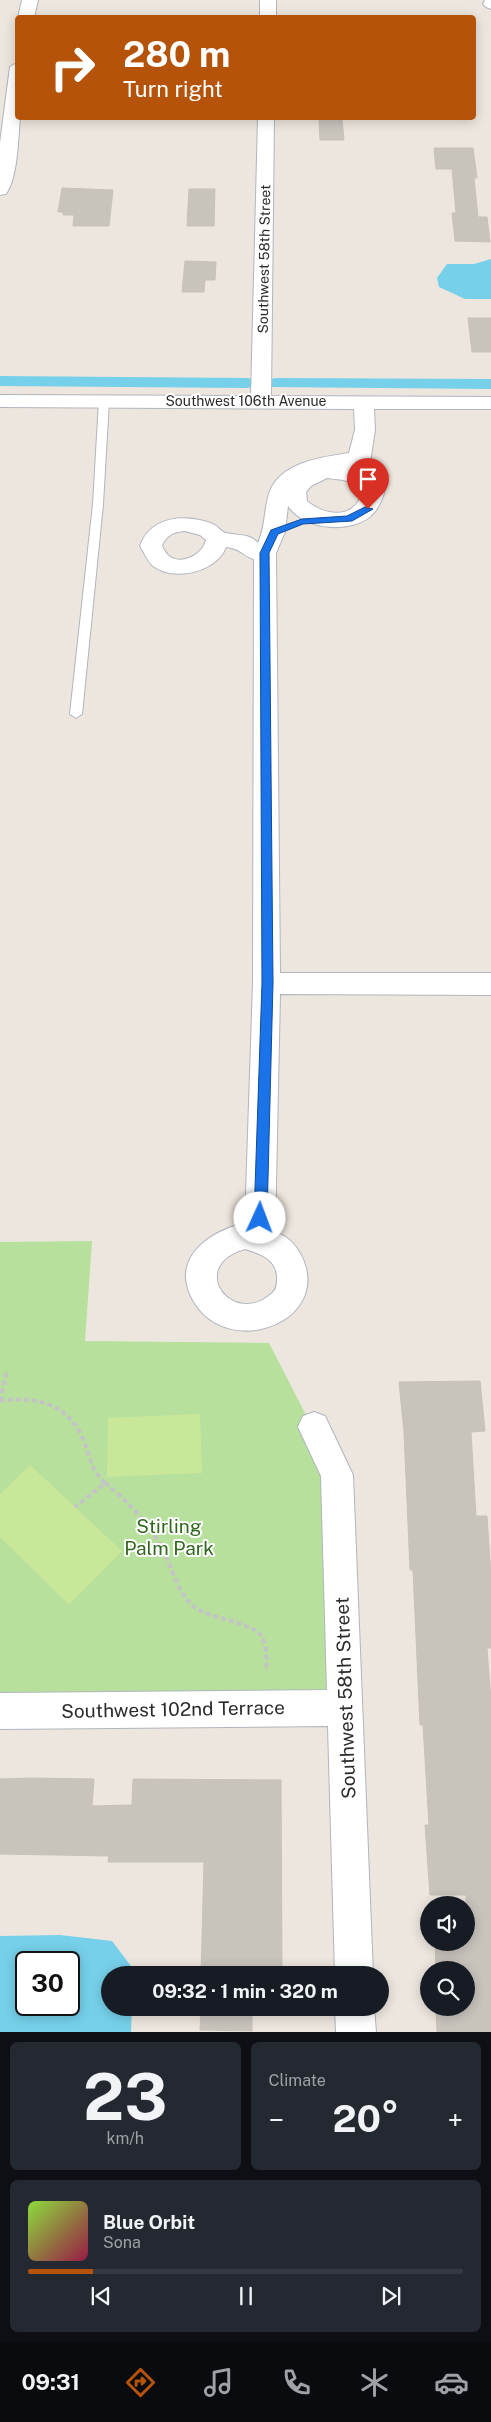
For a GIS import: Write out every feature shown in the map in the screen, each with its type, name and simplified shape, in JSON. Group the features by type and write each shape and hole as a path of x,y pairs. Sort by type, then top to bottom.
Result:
{"street":[{"path":"27,15 30,0"},
{"path":"268,0 268,15"},
{"path":"0,190 6,164 15,91"},
{"name":"Southwest 58th Street","path":"261,401 266,120"},
{"name":"Southwest 106th Avenue","path":"0,401 491,403"},
{"path":"214,548 243,558 302,522 322,519 349,519 368,509 373,501 374,493 362,479 358,470 365,432 364,402"},
{"path":"340,472 359,458"},
{"path":"260,1238 267,983 265,546 279,495 288,478 323,463 359,458"},
{"path":"322,519 302,509 296,501 295,493 298,486 315,474 340,472 362,479"},
{"path":"265,546 288,516 302,509"},
{"path":"267,983 491,984"},
{"name":"Southwest 58th Street","path":"314,1427 337,1474 354,1966"},
{"name":"Southwest 102nd Terrace","path":"0,1711 345,1708"},
{"path":"356,2016 356,2032"}],"lane":[{"path":"76,714 98,504 104,401"}],"path":[{"path":"3,1371 6,1374 0,1401 34,1398 53,1405 70,1417 82,1437 97,1477 125,1499 160,1544 184,1595 193,1606 208,1615 256,1630 263,1638 267,1671"},
{"path":"75,1507 105,1483"}],"green space":[{"name":"Stirling Palm Park","path":"92,1241 85,1341 269,1343 337,1475 345,1708 0,1706 0,1242"},
{"path":"200,1414 202,1473 107,1477 108,1418"},
{"path":"30,1465 122,1551 69,1605 0,1537 0,1494"}],"water":[{"path":"491,259 491,299 465,299 439,287 437,278 447,264 474,264"},
{"path":"60,1935 112,1941 131,1966 101,1966 101,2016 132,2016 131,2032 0,2032 0,1936"}],"building":[{"path":"319,120 342,120 344,140 320,140"},
{"path":"434,148 473,148 477,178 474,178 478,217 487,217 490,242 455,241 452,213 456,213 452,169 436,169"},
{"path":"62,188 113,190 109,226 73,226 74,215 63,215 63,212 58,212"},
{"path":"189,189 215,189 214,226 187,226"},
{"path":"185,261 216,262 215,280 205,280 204,292 182,292"},
{"path":"468,318 491,318 491,352 472,352"},
{"path":"480,1381 485,1431 471,1432 476,1516 487,1516 491,1576 491,1648 487,1648 491,1701 491,2032 437,2032 436,2016 475,2016 475,1961 436,1961 435,1951 475,1951 475,1896 430,1895 425,1825 429,1825 423,1725 420,1725 413,1570 410,1570 404,1432 399,1382"},
{"path":"0,1779 94,1779 92,1806 132,1805 133,1779 281,1780 282,1966 201,1966 204,1862 108,1862 109,1856 0,1854"},
{"path":"201,2016 252,2016 252,2031 200,2030"}],"waterway":[{"path":"0,381 247,383"},
{"path":"276,383 491,384"}],"route":[{"path":"260,1218 267,983 265,553 274,532 302,522 322,519 349,519 360,515 368,509"}]}
